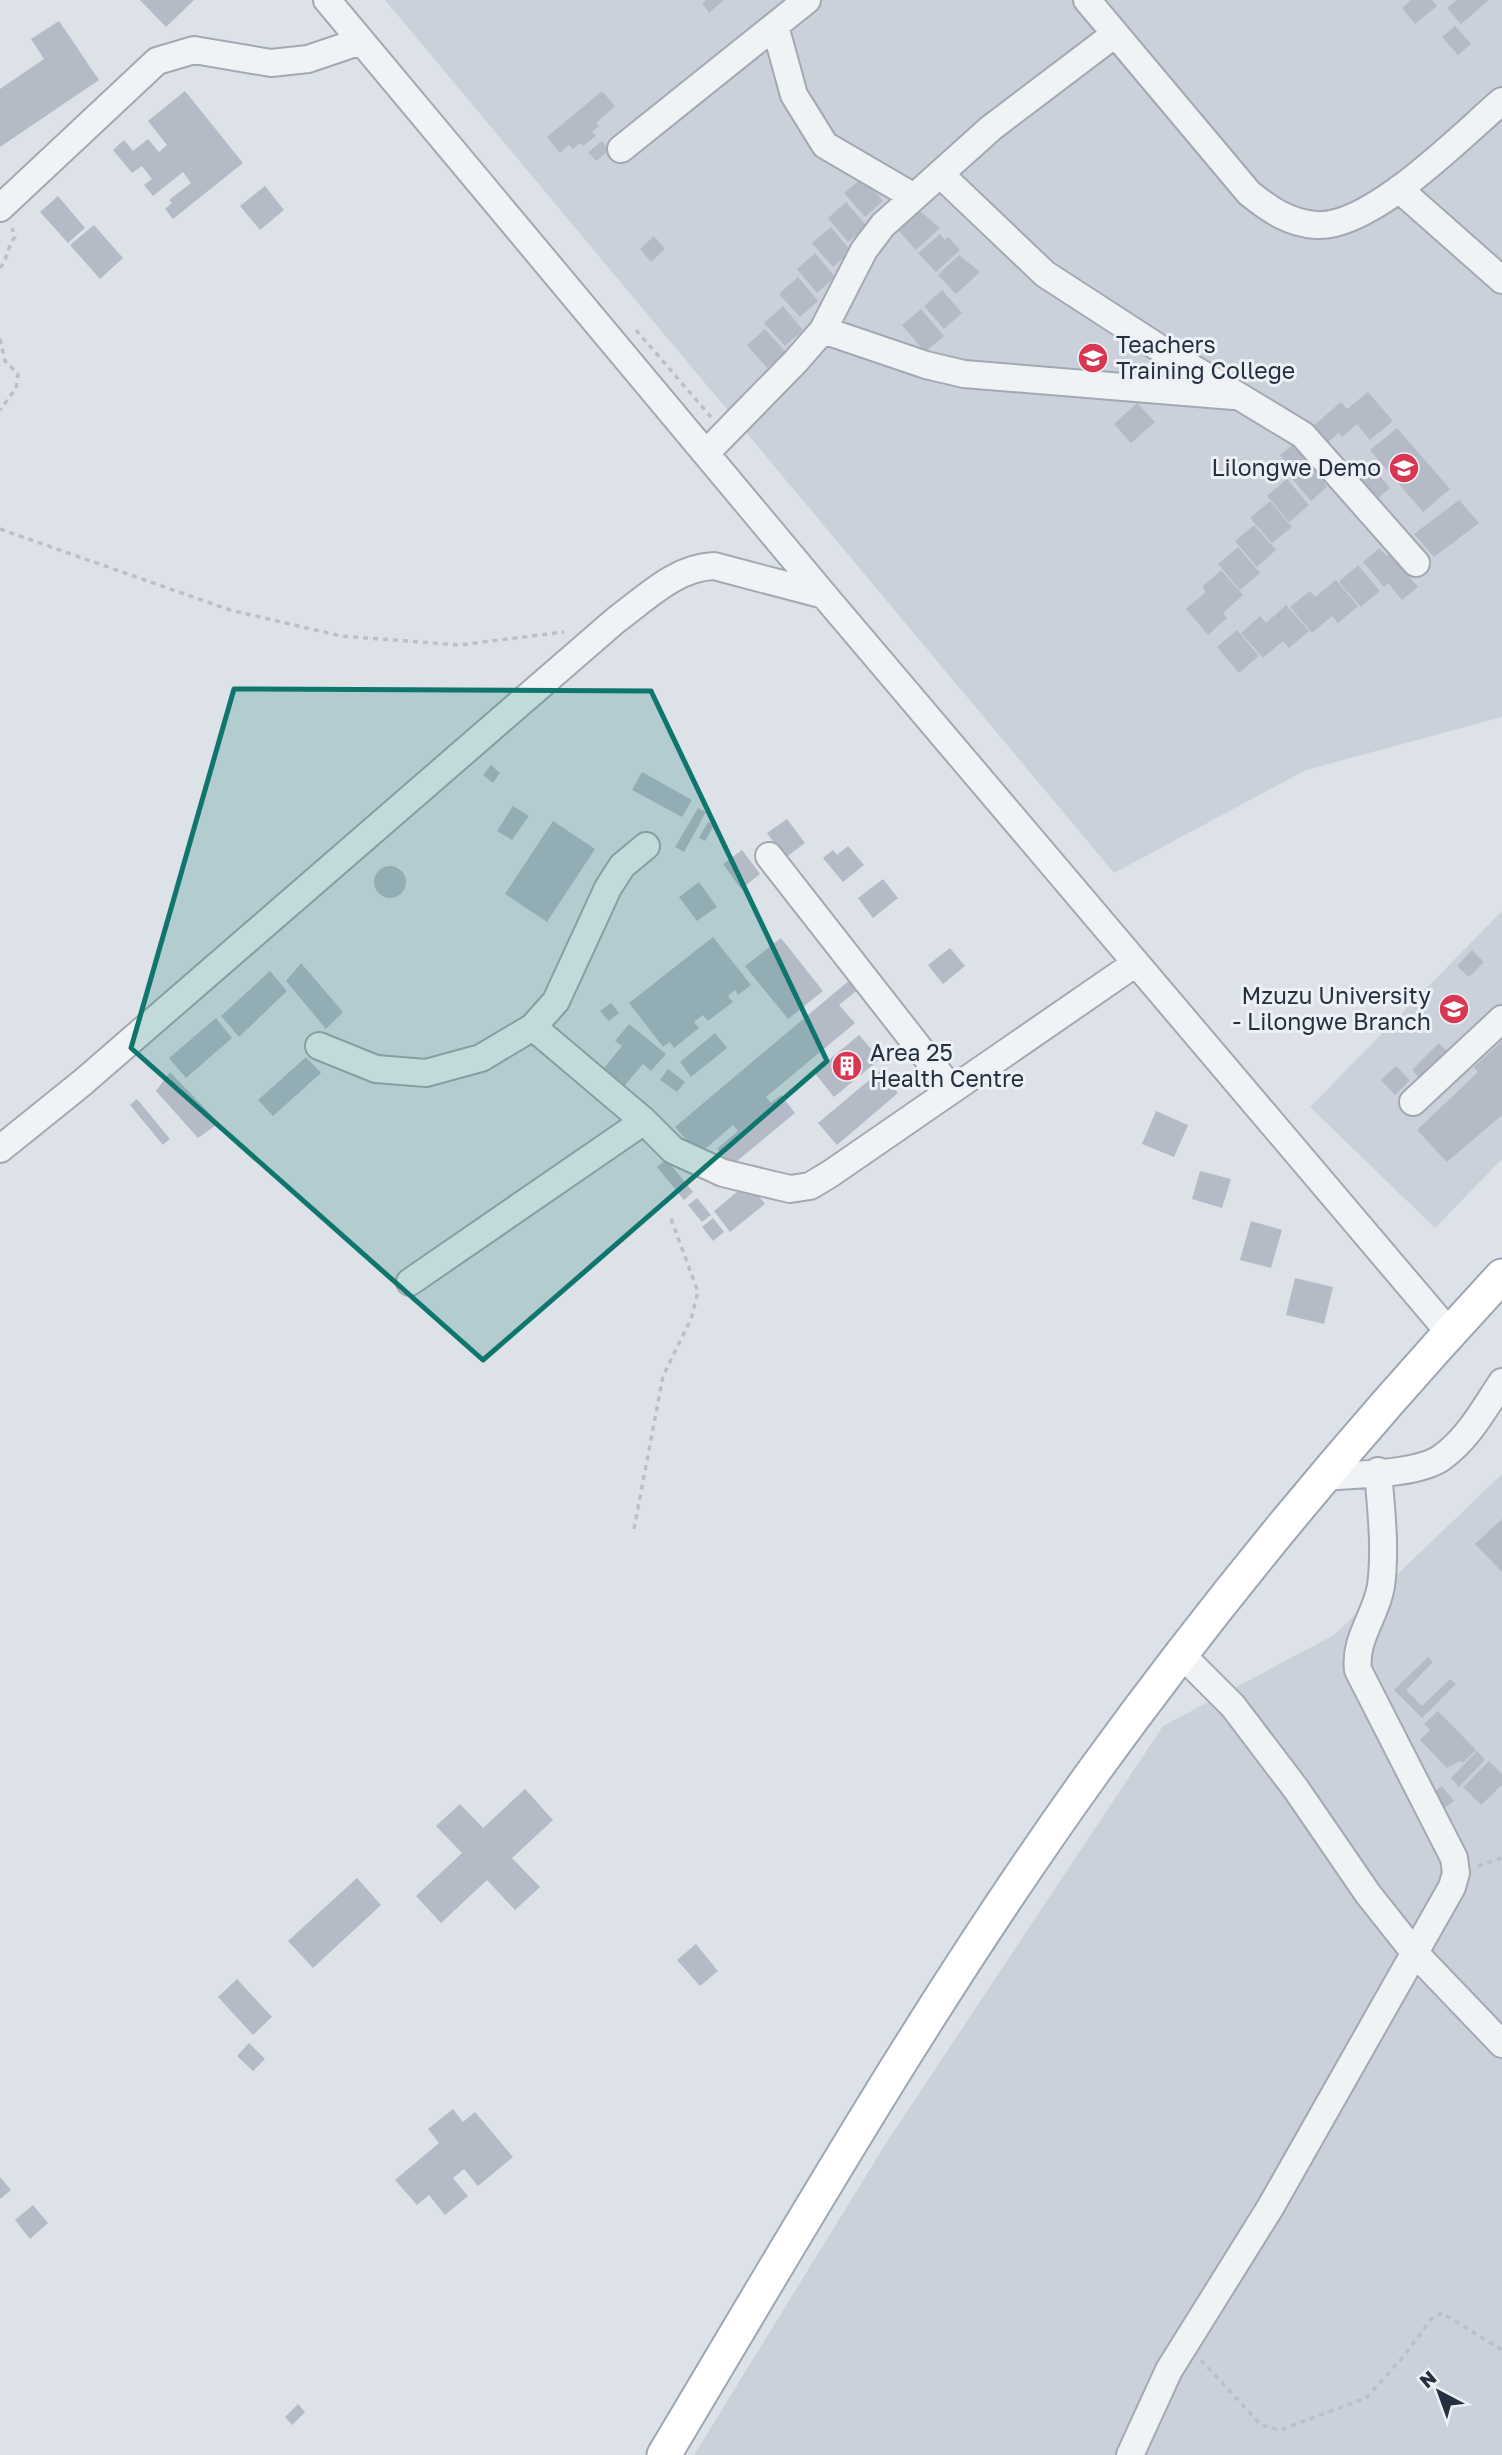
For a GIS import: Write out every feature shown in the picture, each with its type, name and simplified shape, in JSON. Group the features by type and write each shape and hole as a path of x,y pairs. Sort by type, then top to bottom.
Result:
{"main road":[{"path":"664,2455 828,2182 1010,1893 1093,1772 1181,1654 1325,1478 1450,1332 1502,1276"}],"street":[{"path":"327,0 824,595 1450,1332"},
{"path":"621,149 807,0"},
{"path":"1087,0 1249,193 1271,210 1292,220 1318,225 1335,223 1364,213 1399,189 1502,101"},
{"path":"775,26 794,95 825,145 914,197"},
{"path":"706,453 788,371 823,330 864,250 883,225 991,128 1115,34"},
{"path":"3,205 158,61 194,50 271,62 307,59 361,41"},
{"path":"940,174 1045,274 1303,435 1416,563"},
{"path":"1399,189 1502,280"},
{"path":"823,330 926,365 964,374 1239,396"},
{"path":"0,1149 92,1074 616,620 683,572 698,566 714,566 824,595"},
{"path":"319,1046 376,1069 426,1073 481,1058 533,1027 556,1001 608,888 622,866 646,846"},
{"path":"769,856 952,1090"},
{"path":"533,1027 644,1121 673,1150 723,1173 790,1189 810,1186 830,1174 1136,963"},
{"path":"1413,1102 1502,1019"},
{"path":"410,1282 644,1121"},
{"path":"1325,1478 1421,1466 1439,1459 1470,1430 1502,1382"},
{"path":"1130,2455 1185,2344 1270,2208 1452,1887 1456,1873 1454,1858 1358,1670 1360,1641 1381,1587 1383,1541 1378,1471"},
{"path":"1181,1654 1233,1706 1296,1789 1368,1894 1414,1952 1502,2044"}],"path":[{"path":"0,268 8,258 9,245 15,237 3,205"},
{"path":"0,339 5,361 18,374 16,388 0,410"},
{"path":"0,529 230,610 341,636 459,645 568,631"},
{"path":"634,1529 663,1376 691,1319 698,1292 670,1216"},
{"path":"1185,2344 1220,2378 1261,2426 1280,2430 1366,2398 1404,2356 1432,2318 1441,2314 1502,2350"}],"highlighted area":[{"path":"234,689 651,691 827,1061 483,1360 131,1048"}],"shaded area":[{"name":"Teachers Training College","path":"385,0 1502,0 1502,717 1306,770 1114,873"},
{"name":"Mzuzu University - Lilongwe Branch","path":"1502,911 1502,1159 1435,1228 1310,1107"},
{"path":"1502,1474 1502,2455 694,2455 888,2140 1163,1726 1334,1635"}],"building":[{"path":"140,0 194,0 166,27"},
{"path":"706,0 724,0 709,13 702,3"},
{"path":"1411,0 1432,0 1437,6 1415,24 1402,8"},
{"path":"1457,0 1489,0 1461,24 1447,8"},
{"path":"59,21 99,80 0,147 0,89 44,59 31,39"},
{"path":"1455,26 1471,44 1458,55 1442,37"},
{"path":"185,91 243,163 173,219 165,209 172,203 169,200 191,183 183,172 153,196 144,185 152,179 142,166 132,173 113,150 124,140 133,151 148,139 159,152 167,145 148,121"},
{"path":"602,91 615,106 596,123 599,126 592,132 596,136 583,146 580,143 573,149 569,145 560,153 547,137"},
{"path":"602,141 609,150 596,161 588,152"},
{"path":"863,177 883,201 865,217 844,193"},
{"path":"265,186 284,210 260,230 240,206"},
{"path":"58,196 85,228 68,243 40,212"},
{"path":"846,202 867,226 848,242 828,218"},
{"path":"920,211 940,228 916,250 899,231"},
{"path":"94,225 123,258 100,279 70,245"},
{"path":"831,227 851,251 833,267 812,243"},
{"path":"940,234 945,240 948,237 960,250 936,272 918,253"},
{"path":"654,236 665,249 651,262 640,249"},
{"path":"815,253 835,277 817,293 797,269"},
{"path":"959,255 980,272 956,294 938,275"},
{"path":"798,277 818,301 800,317 779,294"},
{"path":"942,290 962,313 944,329 924,306"},
{"path":"783,306 803,330 785,346 764,323"},
{"path":"921,309 944,336 925,352 902,325"},
{"path":"765,329 786,352 767,368 747,345"},
{"path":"1368,392 1393,421 1370,440 1357,424 1342,437 1339,433 1327,443 1312,427 1341,402 1347,409"},
{"path":"1137,403 1155,422 1131,443 1114,424"},
{"path":"1397,428 1450,489 1423,512 1370,450"},
{"path":"1296,442 1324,476 1321,478 1327,487 1311,501 1290,476 1294,472 1280,455"},
{"path":"1373,468 1390,488 1375,501 1358,481"},
{"path":"1287,479 1309,505 1289,522 1267,496"},
{"path":"1459,500 1479,523 1434,557 1414,534"},
{"path":"1270,501 1292,527 1272,543 1250,518"},
{"path":"1254,525 1276,550 1257,567 1235,541"},
{"path":"1238,547 1260,573 1240,590 1218,564"},
{"path":"1379,548 1387,556 1390,554 1418,587 1402,600 1388,583 1384,587 1363,562"},
{"path":"1358,565 1380,591 1361,607 1339,582"},
{"path":"1221,570 1243,595 1223,613 1227,618 1208,635 1186,609 1206,592 1202,587"},
{"path":"1336,580 1358,606 1338,623 1332,616 1312,633 1290,607 1310,591 1315,597"},
{"path":"1286,605 1309,631 1289,648 1283,641 1263,658 1241,633 1260,616 1266,623"},
{"path":"1237,630 1259,656 1239,673 1217,647"},
{"path":"491,765 500,773 493,783 483,775"},
{"path":"642,772 692,800 682,817 632,790"},
{"path":"513,806 529,816 512,840 497,831"},
{"path":"698,808 706,812 684,852 675,847"},
{"path":"787,819 805,843 785,858 767,833"},
{"path":"553,821 595,849 547,922 505,894"},
{"path":"708,822 714,825 705,841 699,838"},
{"path":"848,846 864,865 843,882 823,858 833,850 837,855"},
{"path":"742,850 760,874 741,889 723,864"},
{"path":"390,866 401,871 406,882 401,893 390,898 379,893 374,882 379,871"},
{"path":"883,879 898,898 873,918 858,898"},
{"path":"699,882 717,907 697,921 679,897"},
{"path":"713,937 751,985 738,995 735,990 728,996 733,1002 708,1021 703,1015 694,1022 699,1028 674,1048 670,1042 663,1047 629,1003"},
{"path":"781,938 823,991 788,1019 745,966"},
{"path":"950,948 965,966 943,984 928,965"},
{"path":"1472,950 1484,962 1469,977 1457,966"},
{"path":"301,963 343,1012 326,1029 286,981"},
{"path":"270,971 287,991 239,1037 221,1016"},
{"path":"852,978 860,988 839,1005 855,1023 766,1097 771,1103 781,1095 795,1113 731,1166 717,1149 738,1131 733,1125 699,1154 675,1127"},
{"path":"611,1003 619,1013 609,1021 600,1011"},
{"path":"216,1018 232,1038 186,1078 169,1058"},
{"path":"629,1024 666,1054 651,1071 643,1064 625,1085 604,1068 622,1046 615,1041"},
{"path":"715,1033 727,1048 691,1077 680,1062"},
{"name":"Area 25 Health Centre","path":"859,1035 880,1059 834,1097 814,1072"},
{"path":"1502,1041 1502,1115 1447,1162 1417,1130 1478,1072 1474,1067"},
{"path":"1439,1043 1451,1055 1423,1082 1412,1070"},
{"path":"306,1057 321,1073 273,1116 258,1100"},
{"path":"1396,1066 1410,1080 1395,1095 1381,1080"},
{"path":"668,1069 685,1082 677,1092 660,1080"},
{"path":"880,1071 898,1093 837,1145 818,1123"},
{"path":"170,1072 219,1123 198,1138 156,1091"},
{"path":"137,1099 170,1139 163,1145 130,1105"},
{"path":"1156,1111 1188,1125 1174,1157 1142,1144"},
{"path":"666,1159 693,1192 684,1200 657,1167"},
{"path":"1200,1171 1231,1179 1222,1208 1192,1199"},
{"path":"748,1183 765,1204 730,1232 714,1211"},
{"path":"697,1198 711,1215 702,1222 688,1205"},
{"path":"713,1218 724,1232 713,1241 702,1227"},
{"path":"1251,1221 1282,1230 1271,1268 1240,1260"},
{"path":"1295,1278 1333,1287 1324,1324 1286,1315"},
{"path":"1502,1519 1502,1572 1475,1544"},
{"path":"1428,1657 1433,1662 1406,1690 1422,1706 1450,1679 1456,1684 1422,1718 1394,1690"},
{"path":"1438,1711 1476,1750 1463,1763 1460,1761 1447,1768 1420,1740 1430,1730 1424,1724"},
{"path":"1477,1751 1485,1760 1459,1787 1451,1778"},
{"path":"1489,1761 1502,1774 1502,1785 1481,1805 1463,1787"},
{"path":"1442,1786 1454,1801 1443,1809 1432,1794"},
{"path":"525,1789 553,1820 512,1858 540,1887 515,1910 487,1880 441,1923 416,1896 462,1853 436,1826 460,1804 483,1828"},
{"path":"357,1878 381,1905 313,1968 288,1941"},
{"path":"696,1944 718,1971 700,1986 677,1960"},
{"path":"237,1979 272,2017 253,2035 218,1997"},
{"path":"249,2043 265,2059 253,2071 237,2056"},
{"path":"453,2109 463,2122 475,2112 513,2157 478,2186 464,2169 453,2178 468,2196 445,2215 429,2195 417,2205 395,2180 439,2143 428,2129"},
{"path":"0,2177 11,2190 0,2199"},
{"path":"33,2205 48,2223 30,2239 15,2220"},
{"path":"298,2404 305,2412 292,2425 285,2417"}],"place":[{"name":"Teachers Training College","path":"1093,358"},
{"name":"Lilongwe Demo","path":"1404,468"},
{"name":"Mzuzu University - Lilongwe Branch","path":"1454,1009"},
{"name":"Area 25 Health Centre","path":"847,1066"}]}
